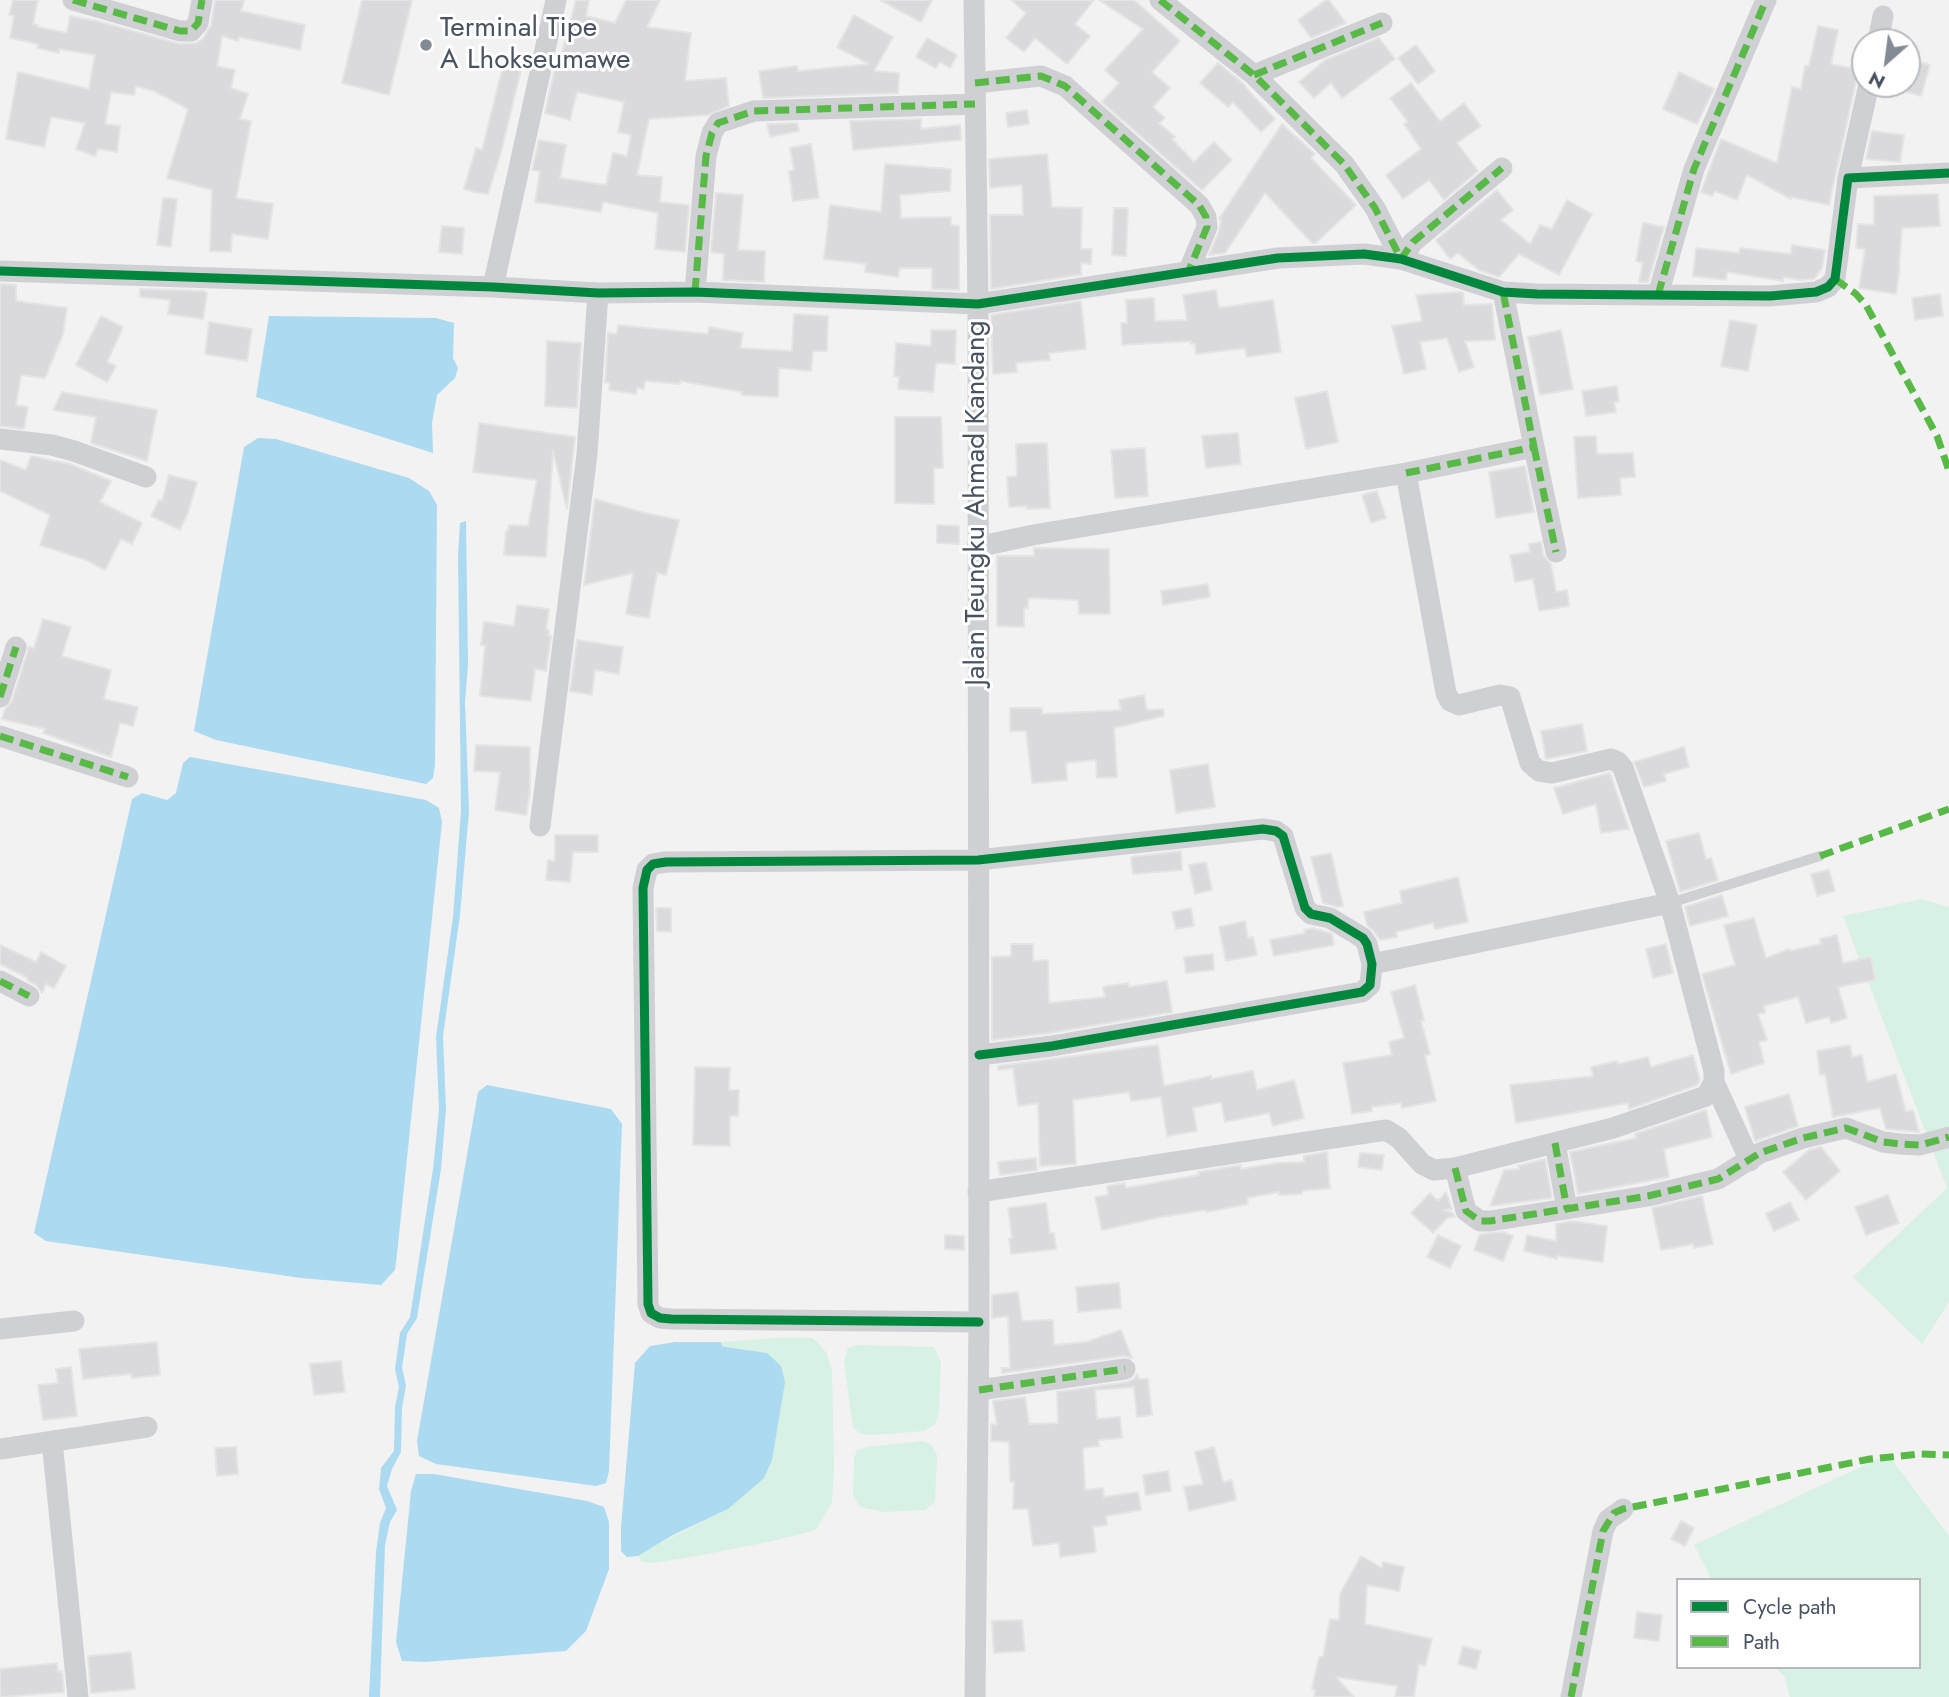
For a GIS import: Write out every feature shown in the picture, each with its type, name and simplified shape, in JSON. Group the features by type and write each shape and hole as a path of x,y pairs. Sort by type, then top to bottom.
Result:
{"street":[{"path":"73,0 180,31 191,31 198,23 202,0"},
{"path":"492,287 556,0"},
{"name":"Jalan Teungku Ahmad Kandang","path":"974,0 978,304 979,1055 975,1697"},
{"path":"1160,0 1254,75 1304,121 1344,164 1376,208 1401,259"},
{"path":"1658,295 1694,169 1766,1"},
{"path":"1881,28 1884,16"},
{"path":"1254,75 1382,23"},
{"path":"975,83 1041,76 1065,86 1199,205 1206,217 1207,227 1189,270"},
{"path":"0,271 598,293 695,292 978,304 1278,258 1364,254 1401,259 1503,292 1770,296 1816,292 1828,287 1835,279 1849,178 1866,98"},
{"path":"695,292 706,156 712,133 718,123 754,111 975,104"},
{"path":"1401,259 1413,242 1502,168"},
{"path":"1849,178 1949,173"},
{"path":"1503,292 1556,552"},
{"path":"540,827 587,454 598,293"},
{"path":"0,439 74,451 146,477"},
{"path":"977,547 1033,535 1406,473 1534,447"},
{"path":"1406,473 1446,692 1451,701 1459,705 1500,695 1510,697 1530,763 1539,771 1552,773 1611,759 1623,768 1670,904 1714,1071 1714,1082 1750,1161"},
{"path":"0,697 16,647"},
{"path":"0,736 128,777"},
{"path":"979,1055 1052,1046 1362,992 1370,985 1372,964 1367,944 1363,938 1330,918 1311,914 1305,908 1283,836 1276,831 1263,829 978,848 653,864 647,870 643,888 648,1304 651,1313 671,1320 979,1322"},
{"path":"1372,964 1670,904"},
{"path":"0,981 29,996"},
{"path":"978,1192 1387,1130 1399,1138 1422,1164 1434,1170 1455,1168 1613,1128 1706,1097 1714,1082"},
{"path":"1455,1168 1466,1211 1480,1222 1648,1196 1718,1179 1760,1153 1803,1138 1846,1128 1883,1142 1900,1144 1920,1145 1949,1137"},
{"path":"1555,1143 1567,1209"},
{"path":"0,1329 74,1321"},
{"path":"979,1390 1125,1369"},
{"path":"0,1449 147,1427"},
{"path":"52,1441 78,1697"},
{"path":"1572,1697 1603,1531 1608,1520 1623,1509"}],"lane":[{"path":"1670,904 1820,856"}],"green space":[{"path":"1922,899 1949,907 1949,1302 1922,1344 1853,1277 1947,1188 1843,916"},
{"path":"813,1338 826,1352 832,1370 832,1502 816,1530 697,1556 653,1563 642,1562 638,1556 645,1551 728,1509 750,1350 722,1346 721,1342"},
{"path":"857,1345 934,1347 941,1362 939,1411 935,1424 924,1431 875,1435 861,1434 853,1428 844,1361 848,1348"},
{"path":"921,1441 931,1444 937,1455 935,1502 925,1510 883,1512 860,1507 853,1494 854,1458 857,1450"},
{"path":"1888,1454 1949,1536 1949,1697 1790,1697 1785,1677 1777,1669 1921,1669 1921,1578 1711,1578 1694,1545"}],"water":[{"path":"269,316 436,318 454,323 453,358 458,368 455,378 437,395 432,423 433,453 256,397"},
{"path":"258,438 276,439 409,478 429,491 437,505 435,765 433,778 426,784 216,740 194,731 244,447"},
{"path":"466,521 468,664 465,702 469,811 460,915 443,1036 446,1109 441,1169 417,1318 407,1334 402,1368 406,1385 402,1408 401,1452 387,1486 397,1510 390,1522 385,1545 380,1697 369,1697 376,1552 380,1523 386,1508 379,1489 381,1468 394,1451 395,1407 399,1387 395,1369 400,1333 410,1317 433,1169 439,1110 436,1037 453,917 461,811 458,555 460,523"},
{"path":"190,757 426,800 439,808 442,822 397,1254 395,1270 381,1285 301,1278 46,1241 34,1233 132,799 142,793 167,800 176,793 183,763"},
{"path":"487,1085 611,1109 622,1124 609,1471 606,1483 596,1486 436,1464 419,1456 417,1441 478,1092"},
{"path":"675,1342 721,1342 722,1346 726,1347 767,1353 781,1366 785,1382 772,1460 764,1478 728,1509 673,1535 638,1556 627,1557 621,1551 621,1527 635,1363 650,1346"},
{"path":"416,1474 434,1474 587,1501 604,1507 609,1522 609,1569 586,1631 566,1651 425,1662 402,1661 396,1642 411,1491"}],"building":[{"path":"13,0 38,0 33,24 38,27 67,33 70,16 180,44 196,43 203,39 211,25 215,0 244,0 241,11 305,25 300,50 222,36 217,66 235,70 231,88 248,94 240,119 251,121 236,198 273,204 268,239 232,234 231,252 210,251 212,190 167,178 188,109 154,91 136,86 134,95 111,92 105,124 120,126 117,152 98,149 95,156 76,149 85,123 51,117 44,147 6,139 18,72 89,89 95,55 59,49 59,53 37,48 38,44 10,38 14,16 9,15"},
{"path":"362,0 412,0 389,95 342,83"},
{"path":"576,0 589,0 586,16 615,23 626,0 660,0 647,27 691,33 685,81 726,78 729,106 708,115 649,119 637,175 662,177 660,202 689,205 685,252 655,249 658,213 603,202 601,212 535,202 540,171 532,170 539,140 566,145 560,178 606,185 613,153 627,156 631,135 618,132 624,102 577,92 570,120 545,113 556,63 559,64"},
{"path":"880,0 932,0 921,22"},
{"path":"1011,0 1094,0 1075,24 1090,36 1067,64 1035,38 1024,52 1006,38 1026,13"},
{"path":"1099,0 1134,0 1180,41 1152,72 1170,88 1153,107 1165,118 1159,123 1175,137 1172,139 1194,162 1214,142 1232,160 1202,190 1102,102 1119,83 1105,70 1143,29"},
{"path":"1329,0 1346,23 1311,38 1298,20"},
{"path":"854,15 893,37 874,71 899,73 898,93 763,98 759,71 797,66 798,71 869,64 837,47"},
{"path":"1818,26 1838,30 1831,64 1851,68 1852,98 1829,205 1791,199 1747,175 1737,200 1715,191 1712,196 1701,192 1721,139 1777,163 1792,87 1801,89 1805,66 1809,66"},
{"path":"927,38 957,55 950,68 940,62 936,68 916,57"},
{"path":"1379,38 1395,59 1342,98 1331,83 1314,98 1299,82 1325,60"},
{"path":"1416,45 1435,71 1418,84 1398,58"},
{"path":"1218,63 1245,85 1275,119 1261,132 1233,102 1228,107 1200,83"},
{"path":"1921,63 1930,65 1921,96"},
{"path":"503,66 521,70 488,194 474,192 464,189 476,148 482,150"},
{"path":"1679,72 1714,89 1697,124 1663,109"},
{"path":"1411,83 1440,121 1464,103 1481,126 1457,143 1478,171 1444,200 1429,180 1403,199 1386,175 1421,149 1404,124 1408,122 1390,98"},
{"path":"1027,110 1029,124 1008,127 1006,113"},
{"path":"921,119 921,129 960,125 961,140 853,150 850,121"},
{"path":"797,123 799,131 770,137 767,124"},
{"path":"1282,124 1315,154 1311,158 1356,205 1316,243 1312,243 1265,193 1225,253 1209,255 1219,231 1219,219"},
{"path":"1872,131 1904,135 1900,162 1866,159"},
{"path":"811,144 819,198 793,201 789,171 794,170 790,148"},
{"path":"1047,154 1052,207 1082,208 1081,249 1092,249 1091,264 1081,263 1081,275 991,289 990,215 1023,215 1022,185 990,188 989,159"},
{"path":"885,164 951,169 950,191 900,195 901,218 951,217 951,225 959,226 959,290 932,289 932,268 900,268 898,277 865,272 866,264 824,259 830,205 881,212"},
{"path":"1497,190 1513,210 1501,220 1530,244 1540,225 1552,229 1567,200 1592,214 1559,275 1519,254 1499,277 1479,270 1458,253 1450,259 1436,240"},
{"path":"716,193 743,195 738,250 765,251 764,282 723,280 724,254 711,252"},
{"path":"1938,194 1940,226 1902,228 1896,294 1859,288 1865,249 1856,248 1858,224 1874,225 1874,196"},
{"path":"163,198 177,199 171,247 157,245"},
{"path":"1114,208 1128,208 1126,256 1112,255"},
{"path":"1643,223 1664,227 1648,282 1639,282 1643,263 1636,261"},
{"path":"442,226 464,228 462,254 439,252"},
{"path":"1792,245 1825,250 1822,268 1814,279 1784,277 1783,281 1727,272 1726,280 1693,276 1696,248 1739,253 1740,248 1791,254"},
{"path":"0,284 16,285 16,301 67,308 63,334 45,378 21,375 16,405 28,407 24,429 0,426"},
{"path":"140,289 204,291 207,293 203,319 168,314 170,300 140,297"},
{"path":"1216,290 1219,308 1273,300 1281,352 1247,357 1245,348 1196,354 1195,343 1191,344 1191,341 1122,345 1121,323 1127,323 1126,300 1154,298 1155,321 1187,320 1183,295"},
{"path":"1463,293 1464,305 1492,304 1495,340 1465,341 1474,367 1459,372 1447,338 1420,342 1426,369 1404,374 1392,326 1422,321 1416,295"},
{"path":"1940,294 1943,316 1915,320 1912,298"},
{"path":"1081,301 1086,349 1049,353 1050,360 1016,363 1017,372 993,374 991,315"},
{"path":"794,314 828,316 827,351 813,351 811,371 779,368 778,397 742,395 742,392 680,381 680,384 645,381 644,389 637,388 636,394 609,390 610,383 605,382 608,333 617,334 618,325 708,334 709,327 743,333 740,348 792,351"},
{"path":"101,316 123,327 107,362 116,366 107,382 76,365"},
{"path":"1730,320 1757,325 1748,371 1721,366"},
{"path":"209,322 252,329 247,361 205,354"},
{"path":"931,330 956,330 955,364 936,363 933,392 898,389 899,377 894,376 896,343 931,346"},
{"path":"1561,330 1573,389 1540,395 1528,337"},
{"path":"547,341 581,343 577,408 545,406"},
{"path":"1617,386 1619,402 1614,402 1616,412 1586,416 1582,391"},
{"path":"1327,391 1338,442 1306,449 1295,398"},
{"path":"62,392 157,410 147,461 91,443 96,417 53,410"},
{"path":"895,417 941,417 943,468 934,468 934,504 895,503"},
{"path":"479,423 575,437 567,509 553,451 546,557 504,555 509,525 528,526 537,480 473,472"},
{"path":"1238,433 1241,464 1206,468 1202,436"},
{"path":"1596,436 1597,454 1633,453 1635,477 1620,478 1621,495 1578,498 1574,437"},
{"path":"1047,443 1050,508 1009,507 1007,477 1017,476 1016,444"},
{"path":"1145,448 1148,496 1115,498 1111,450"},
{"path":"31,456 70,464 111,481 100,502 142,523 132,544 121,539 105,570 86,560 40,545 50,515 0,491 0,460 26,470"},
{"path":"1525,466 1534,512 1496,518 1489,472"},
{"path":"169,475 197,482 180,530 151,516 159,500 162,501"},
{"path":"1377,491 1386,518 1371,523 1362,495"},
{"path":"595,499 679,520 666,575 657,573 649,618 626,614 633,573 584,585"},
{"path":"937,525 959,526 959,544 937,543"},
{"path":"1541,542 1543,555 1551,564 1556,592 1567,590 1569,606 1539,611 1533,579 1515,582 1510,555 1530,552 1529,544"},
{"path":"1034,548 1109,549 1110,614 1079,614 1078,600 1028,598 1028,608 1024,608 1024,627 997,626 997,556 1034,556"},
{"path":"1208,584 1210,597 1163,605 1161,591"},
{"path":"517,605 549,609 546,630 549,630 548,636 551,636 546,671 535,669 531,701 480,696 485,645 481,645 484,622 514,626"},
{"path":"43,619 71,627 62,656 111,670 104,699 138,707 133,726 120,723 111,757 43,733 45,729 2,719 5,709 12,701 29,647 34,648"},
{"path":"577,640 623,647 619,674 595,670 592,695 570,691"},
{"path":"1144,695 1147,710 1163,709 1164,716 1114,728 1117,777 1097,778 1096,760 1066,763 1067,780 1032,783 1026,731 1010,731 1010,708 1042,708 1042,714 1121,710 1119,700"},
{"path":"1582,724 1587,751 1546,759 1541,731"},
{"path":"476,745 530,747 530,791 526,815 495,810 500,772 474,771"},
{"path":"1684,747 1689,767 1664,774 1666,781 1644,787 1634,762"},
{"path":"1208,764 1215,807 1176,813 1170,770"},
{"path":"1610,773 1629,829 1601,833 1596,804 1563,814 1554,788"},
{"path":"1699,833 1706,859 1711,858 1718,880 1680,892 1666,841"},
{"path":"555,835 598,835 598,852 573,852 570,882 546,880 548,860 555,861"},
{"path":"1181,851 1182,870 1133,874 1131,857"},
{"path":"1331,853 1343,906 1338,907 1323,903 1311,857"},
{"path":"1206,862 1212,890 1195,894 1189,865"},
{"path":"1829,870 1835,891 1817,896 1811,874"},
{"path":"1458,877 1468,922 1435,929 1433,923 1396,932 1397,937 1380,940 1367,925 1364,912 1402,903 1400,891"},
{"path":"1722,895 1728,916 1690,926 1685,907"},
{"path":"656,908 671,908 671,932 657,931"},
{"path":"1191,908 1194,926 1176,929 1172,912"},
{"path":"1754,918 1766,958 1789,949 1790,951 1821,944 1820,939 1837,935 1843,963 1871,957 1875,980 1838,987 1847,1018 1831,1023 1829,1017 1806,1023 1798,997 1764,1006 1765,1013 1758,1014 1767,1040 1759,1042 1764,1063 1731,1074 1702,974 1735,965 1724,925"},
{"path":"1245,921 1248,938 1253,937 1257,955 1226,961 1219,927"},
{"path":"1313,928 1332,934 1334,945 1274,956 1270,940 1305,933 1304,930"},
{"path":"1011,944 1033,944 1033,961 1048,960 1049,1003 1105,997 1103,987 1128,983 1129,987 1167,981 1172,1012 992,1040 992,957 1011,956"},
{"path":"1666,944 1673,973 1653,978 1646,949"},
{"path":"0,945 36,962 41,952 66,966 54,988 46,984 42,993 28,978 0,964"},
{"path":"1213,954 1214,970 1186,973 1184,957"},
{"path":"1415,985 1430,1054 1425,1055 1436,1101 1402,1108 1401,1103 1372,1107 1372,1111 1352,1114 1343,1063 1392,1055 1389,1042 1404,1038 1391,992"},
{"path":"1158,1045 1164,1086 1253,1071 1257,1090 1294,1080 1304,1118 1273,1126 1269,1113 1225,1122 1221,1102 1193,1108 1197,1131 1167,1136 1161,1097 1131,1101 1129,1092 1073,1100 1076,1164 1040,1166 1038,1103 1018,1106 1013,1068 998,1070 998,1066"},
{"path":"1850,1045 1852,1057 1862,1055 1867,1082 1896,1074 1906,1112 1913,1110 1919,1132 1886,1129 1880,1108 1833,1117 1825,1074 1820,1075 1817,1051"},
{"path":"1693,1055 1700,1080 1697,1085 1629,1109 1628,1103 1516,1123 1510,1085 1593,1076 1591,1067 1617,1061 1618,1064 1648,1057 1651,1067"},
{"path":"695,1067 730,1068 729,1090 739,1090 738,1116 730,1116 730,1146 693,1145"},
{"path":"1789,1094 1798,1126 1755,1141 1745,1107"},
{"path":"1706,1110 1712,1137 1664,1149 1669,1177 1578,1194 1570,1152 1636,1138 1635,1134"},
{"path":"1821,1147 1840,1171 1806,1200 1783,1172 1809,1150"},
{"path":"1327,1152 1330,1188 1302,1191 1302,1194 1279,1195 1279,1192 1247,1198 1248,1204 1161,1217 1102,1230 1095,1197 1108,1195 1107,1186 1125,1183 1126,1188 1241,1165 1241,1169 1304,1162 1304,1156"},
{"path":"1360,1153 1384,1155 1382,1170 1358,1167"},
{"path":"1036,1158 1037,1170 1000,1175 998,1162"},
{"path":"1545,1159 1552,1198 1490,1206 1504,1170 1519,1169 1518,1166"},
{"path":"1446,1192 1452,1209 1444,1210 1453,1213 1455,1217 1447,1218 1433,1233 1411,1213 1430,1193 1438,1201"},
{"path":"1888,1195 1899,1223 1866,1235 1855,1207"},
{"path":"1702,1196 1713,1244 1694,1248 1693,1244 1661,1250 1652,1208"},
{"path":"1790,1202 1799,1220 1774,1231 1766,1214"},
{"path":"1046,1203 1050,1233 1054,1233 1056,1249 1011,1254 1008,1208"},
{"path":"1572,1221 1607,1226 1603,1262 1557,1256 1557,1259 1524,1251 1527,1235 1556,1241 1556,1224"},
{"path":"1503,1232 1513,1236 1503,1261 1474,1250 1480,1234"},
{"path":"945,1235 964,1236 964,1250 945,1249"},
{"path":"1438,1235 1461,1246 1450,1268 1427,1257"},
{"path":"1119,1283 1121,1308 1078,1312 1076,1287"},
{"path":"1018,1292 1022,1321 1053,1320 1054,1345 1086,1342 1121,1330 1132,1358 1123,1356 1002,1373 1002,1368 1010,1368 1008,1316 992,1318 992,1295"},
{"path":"157,1342 160,1375 132,1378 131,1374 83,1379 79,1349"},
{"path":"341,1361 345,1392 314,1395 310,1364"},
{"path":"71,1367 77,1416 43,1420 38,1385 58,1383 56,1369"},
{"path":"1137,1374 1139,1379 1148,1379 1152,1415 1137,1417 1134,1387 1095,1390 1097,1419 1120,1417 1122,1438 1098,1440 1099,1446 1083,1448 1085,1490 1103,1488 1104,1497 1138,1492 1141,1510 1106,1516 1107,1525 1093,1527 1096,1552 1060,1557 1059,1543 1033,1546 1028,1509 1013,1509 1014,1482 1010,1482 1009,1442 991,1441 991,1424 997,1425 993,1401 1025,1397 1029,1424 1058,1423 1057,1392 1127,1382"},
{"path":"236,1447 238,1474 217,1476 215,1448"},
{"path":"1214,1447 1223,1482 1232,1480 1236,1500 1189,1511 1184,1487 1203,1484 1195,1452"},
{"path":"1168,1471 1171,1491 1146,1495 1143,1475"},
{"path":"1681,1521 1694,1528 1685,1546 1671,1539"},
{"path":"1361,1556 1382,1568 1383,1562 1404,1567 1399,1591 1367,1585 1365,1624 1432,1639 1425,1666 1419,1664 1414,1697 1395,1697 1397,1686 1336,1677 1354,1697 1314,1697 1315,1690 1312,1689 1319,1657 1323,1657 1330,1619 1339,1620 1340,1594"},
{"path":"1637,1612 1662,1615 1659,1641 1634,1638"},
{"path":"1022,1620 1025,1651 994,1653 992,1621"},
{"path":"1463,1646 1481,1651 1476,1669 1458,1664"},
{"path":"131,1652 135,1689 91,1693 88,1656"},
{"path":"57,1663 58,1672 62,1671 64,1692 0,1697 0,1669"}],"marked path":[{"path":"73,0 180,31 191,31 198,23 202,0"},
{"path":"1160,0 1254,75 1344,164 1375,208 1401,259 1413,242 1502,168"},
{"path":"1658,295 1694,169 1766,0"},
{"path":"1254,75 1382,23"},
{"path":"975,83 1041,76 1065,86 1199,205 1206,217 1207,227 1189,270"},
{"path":"695,292 706,156 712,133 718,123 754,111 975,104"},
{"path":"1835,279 1866,305 1937,436 1949,471"},
{"path":"1406,473 1534,447 1503,292"},
{"path":"1534,447 1556,552"},
{"path":"0,697 16,647"},
{"path":"0,736 128,777"},
{"path":"1820,856 1949,809"},
{"path":"0,981 29,996"},
{"path":"1455,1168 1466,1211 1480,1221 1490,1221 1648,1196 1718,1179 1760,1153 1803,1138 1846,1128 1883,1142 1900,1144 1920,1145 1949,1137"},
{"path":"1555,1143 1567,1209"},
{"path":"979,1390 1125,1369"},
{"path":"1571,1697 1603,1531 1614,1513 1870,1459 1920,1454 1949,1455"}],"cycle path":[{"path":"0,271 493,287 598,293 695,292 978,304 1278,258 1364,254 1401,259 1503,292 1770,296 1816,292 1828,287 1835,279 1848,178 1949,173"},
{"path":"979,1055 1052,1046 1362,992 1370,985 1372,964 1367,944 1363,938 1330,918 1311,914 1305,908 1283,836 1276,831 1263,829 978,860 653,864 647,870 643,888 648,1304 651,1313 660,1318 671,1319 979,1322"}],"place":[{"name":"Terminal Tipe A Lhokseumawe","path":"426,45"}]}
